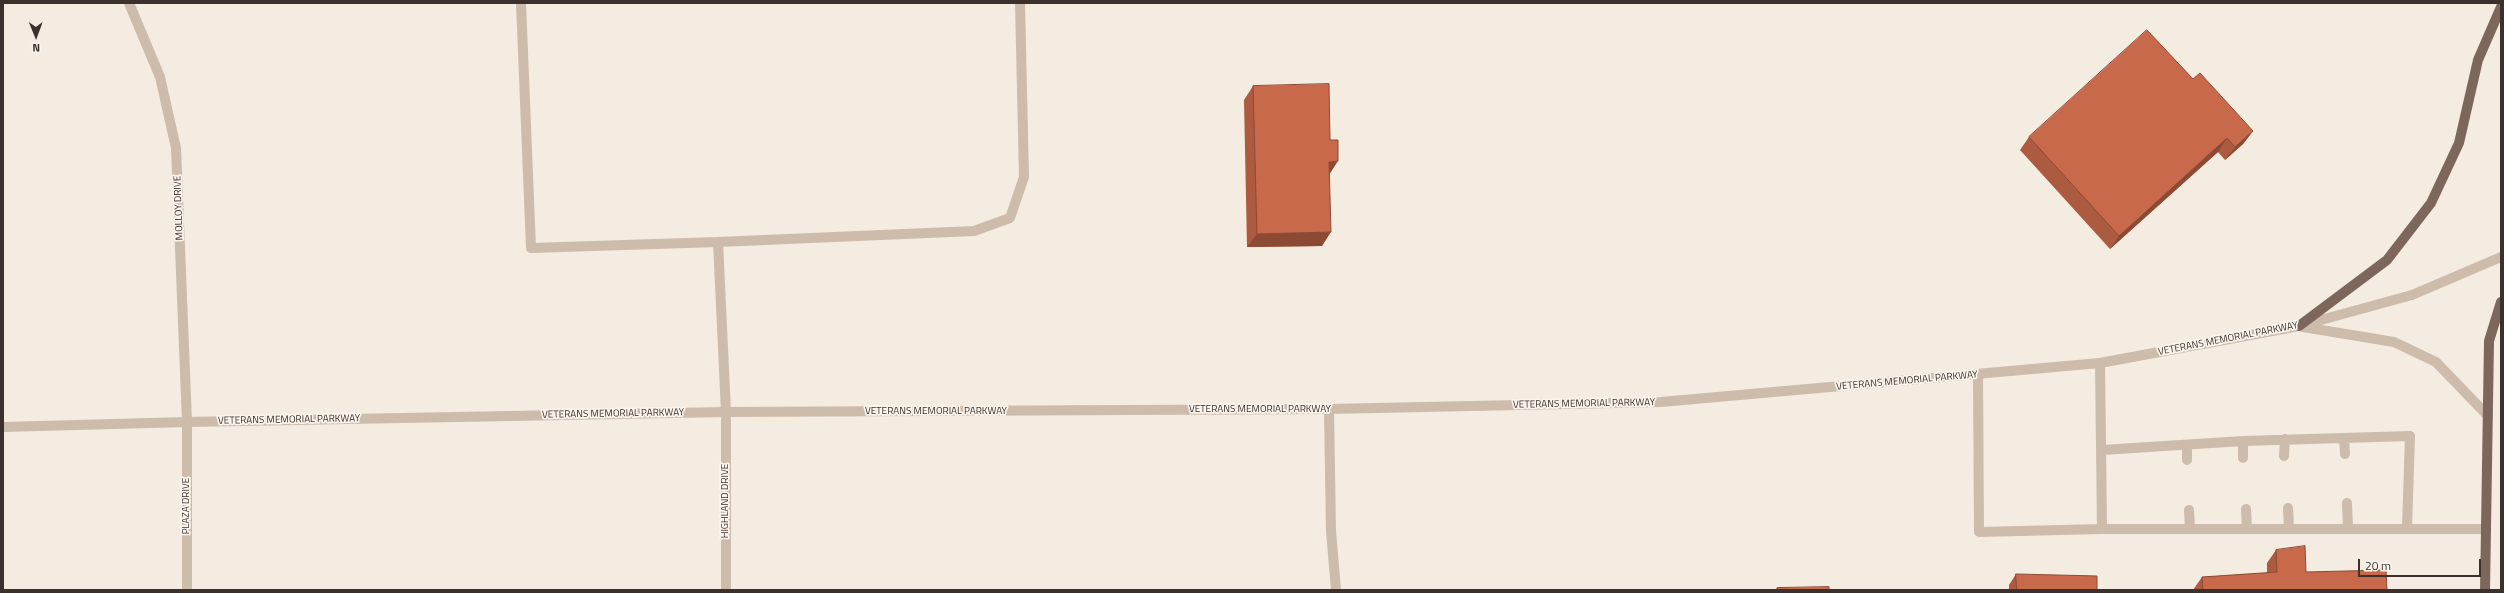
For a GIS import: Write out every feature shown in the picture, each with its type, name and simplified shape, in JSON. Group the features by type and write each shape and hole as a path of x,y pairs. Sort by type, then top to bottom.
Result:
{"main road":[{"path":"2299,326 2387,260 2431,203 2460,143 2478,60 2501,7"},
{"path":"2485,590 2489,341 2501,302"}],"street":[{"name":"MOLLOY DRIVE","path":"129,3 160,77 176,148 186,422"},
{"path":"521,3 531,248 974,231 1010,218 1024,177 1020,3"},
{"name":"HIGHLAND DRIVE","path":"718,242 726,412 726,590"},
{"name":"VETERANS MEMORIAL PARKWAY","path":"3,427 186,422 726,412 1329,409 1661,402 2100,363 2299,326 2412,295 2501,257"},
{"path":"2299,326 2394,342 2436,362 2488,416"},
{"path":"2100,363 2102,529"},
{"path":"1978,375 1979,532 2102,529 2486,529"},
{"path":"1329,409 1331,531 1336,590"},
{"name":"PLAZA DRIVE","path":"186,422 187,590"},
{"path":"2102,450 2285,439 2410,436 2407,528"},
{"path":"2344,438 2344,454"},
{"path":"2284,456 2285,439"},
{"path":"2243,441 2243,458"},
{"path":"2186,446 2187,460"},
{"path":"2347,503 2348,528"},
{"path":"2288,508 2289,529"},
{"path":"2246,509 2247,529"},
{"path":"2189,510 2190,529"}],"building":[{"path":"2147,30 2193,79 2200,73 2253,131 2235,147 2227,138 2119,236 2029,137"},
{"path":"1329,84 1330,140 1338,140 1338,161 1329,162 1331,232 1257,234 1253,86"},
{"path":"2305,546 2306,572 2386,570 2387,590 2203,590 2202,577 2277,572 2276,550"},
{"path":"2016,574 2097,576 2097,590 2017,590"},
{"path":"1829,587 1829,590 1777,590 1777,588"}]}
